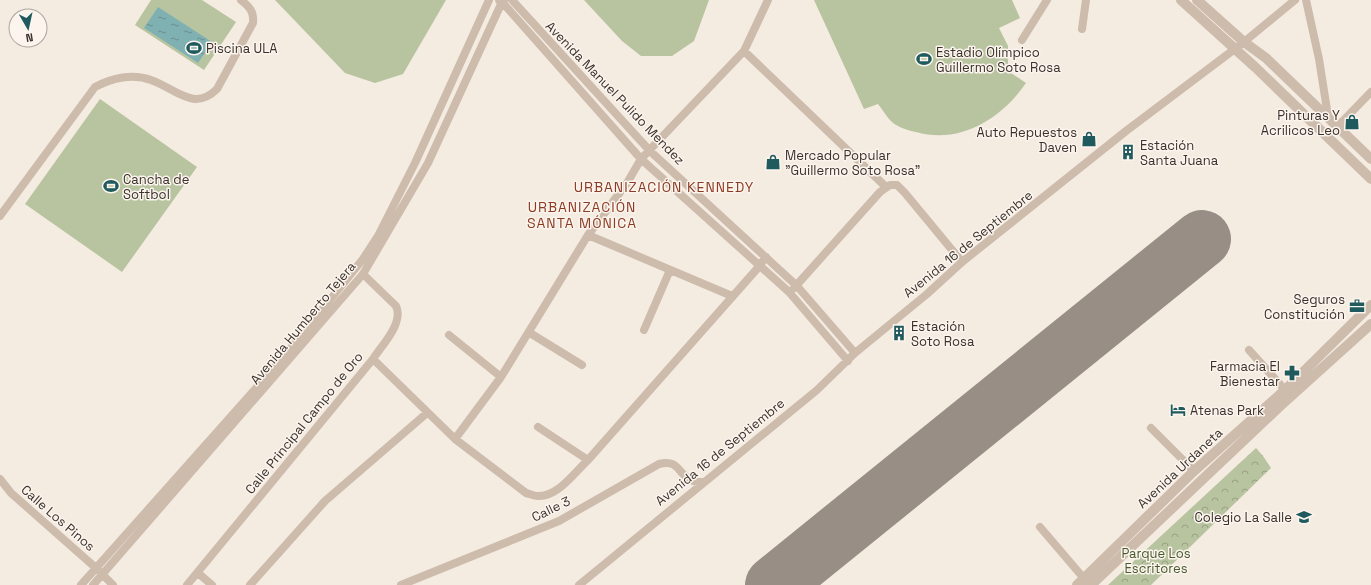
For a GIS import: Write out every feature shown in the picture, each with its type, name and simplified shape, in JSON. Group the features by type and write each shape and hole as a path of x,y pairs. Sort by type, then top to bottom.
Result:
{"street":[{"path":"0,216 95,87 110,79 137,76 151,79 187,98 199,100 210,96 218,89 253,23 254,14 249,5 241,0"},
{"name":"Avenida Humberto Tejera","path":"81,585 282,359 371,248 415,162 489,0"},
{"path":"504,0 642,159 760,264 789,292 848,361"},
{"name":"Avenida Humberto Tejera","path":"93,585 363,274 428,163 504,0"},
{"name":"Avenida Manuel Pulido Mendez","path":"504,0 650,151 797,286 855,354"},
{"path":"455,439 530,333 588,235 627,183 642,159 744,51 768,0"},
{"path":"1022,40 1047,0"},
{"path":"1082,29 1086,0"},
{"path":"1181,0 1261,72 1371,179"},
{"path":"1197,0 1244,42 1266,58 1328,116 1371,160"},
{"name":"Avenida 16 de Septiembre","path":"579,585 811,394 962,262 1088,164 1126,131 1244,42 1294,0"},
{"path":"1306,0 1319,59 1328,116"},
{"path":"744,51 886,187"},
{"path":"1338,126 1371,92"},
{"path":"789,292 797,286 886,187 897,185 962,262"},
{"path":"588,235 732,296"},
{"path":"373,359 455,439 526,493 538,496 549,494 558,489 588,460 766,257"},
{"path":"644,330 670,270"},
{"name":"Calle Principal Campo de Oro","path":"187,585 373,359 398,321 399,312 396,306 363,274"},
{"name":"Avenida Urdaneta","path":"1085,583 1194,471 1285,390 1371,305"},
{"name":"Avenida Urdaneta","path":"1085,583 1371,324"},
{"path":"530,333 582,365"},
{"path":"449,334 501,376"},
{"path":"1249,350 1285,390"},
{"path":"250,585 325,501 427,413"},
{"path":"538,427 588,460"},
{"path":"1151,428 1194,471"},
{"name":"Calle 3","path":"401,585 559,521 659,464 670,463 676,466 689,479 703,482"},
{"name":"Calle Los Pinos","path":"0,479 11,493 96,568 113,585"},
{"path":"1040,527 1085,583"},
{"path":"198,573 212,585"}],"green space":[{"name":"Piscina ULA","path":"151,0 202,0 236,22 204,70 135,25"},
{"path":"275,0 446,0 403,74 375,83 345,73"},
{"path":"584,0 709,0 694,41 672,56 641,56 622,41"},
{"name":"Estadio Olímpico Guillermo Soto Rosa","path":"814,0 1012,0 1020,18 999,28 1008,46 1008,71 1026,83 1005,107 979,126 949,135 933,135 901,128 889,119 878,104 864,109"},
{"name":"Cancha de Softbol","path":"100,99 197,167 122,272 25,204"},
{"name":"Parque Los Escritores","path":"1256,448 1271,468 1151,585 1108,585"}],"water":[{"path":"158,7 212,42 198,63 144,28"}],"runway":[{"path":"774,585 1202,239"}],"place":[{"name":"Piscina ULA","path":"194,48"},
{"name":"Estadio Olímpico Guillermo Soto Rosa","path":"924,59"},
{"name":"Pinturas Y Acrilicos Leo","path":"1352,122"},
{"name":"Auto Repuestos Daven","path":"1089,139"},
{"name":"Estación Santa Juana","path":"1128,152"},
{"name":"Mercado Popular \"Guillermo Soto Rosa\"","path":"773,162"},
{"name":"Cancha de Softbol","path":"111,186"},
{"name":"Seguros Constitución","path":"1357,306"},
{"name":"Estación Soto Rosa","path":"899,333"},
{"name":"Farmacia El Bienestar","path":"1292,373"},
{"name":"Atenas Park","path":"1178,410"},
{"name":"Colegio La Salle","path":"1304,517"}],"district":[{"name":"URBANIZACIÓN KENNEDY","path":"664,187"},
{"name":"URBANIZACIÓN SANTA MÓNICA","path":"582,216"}]}
